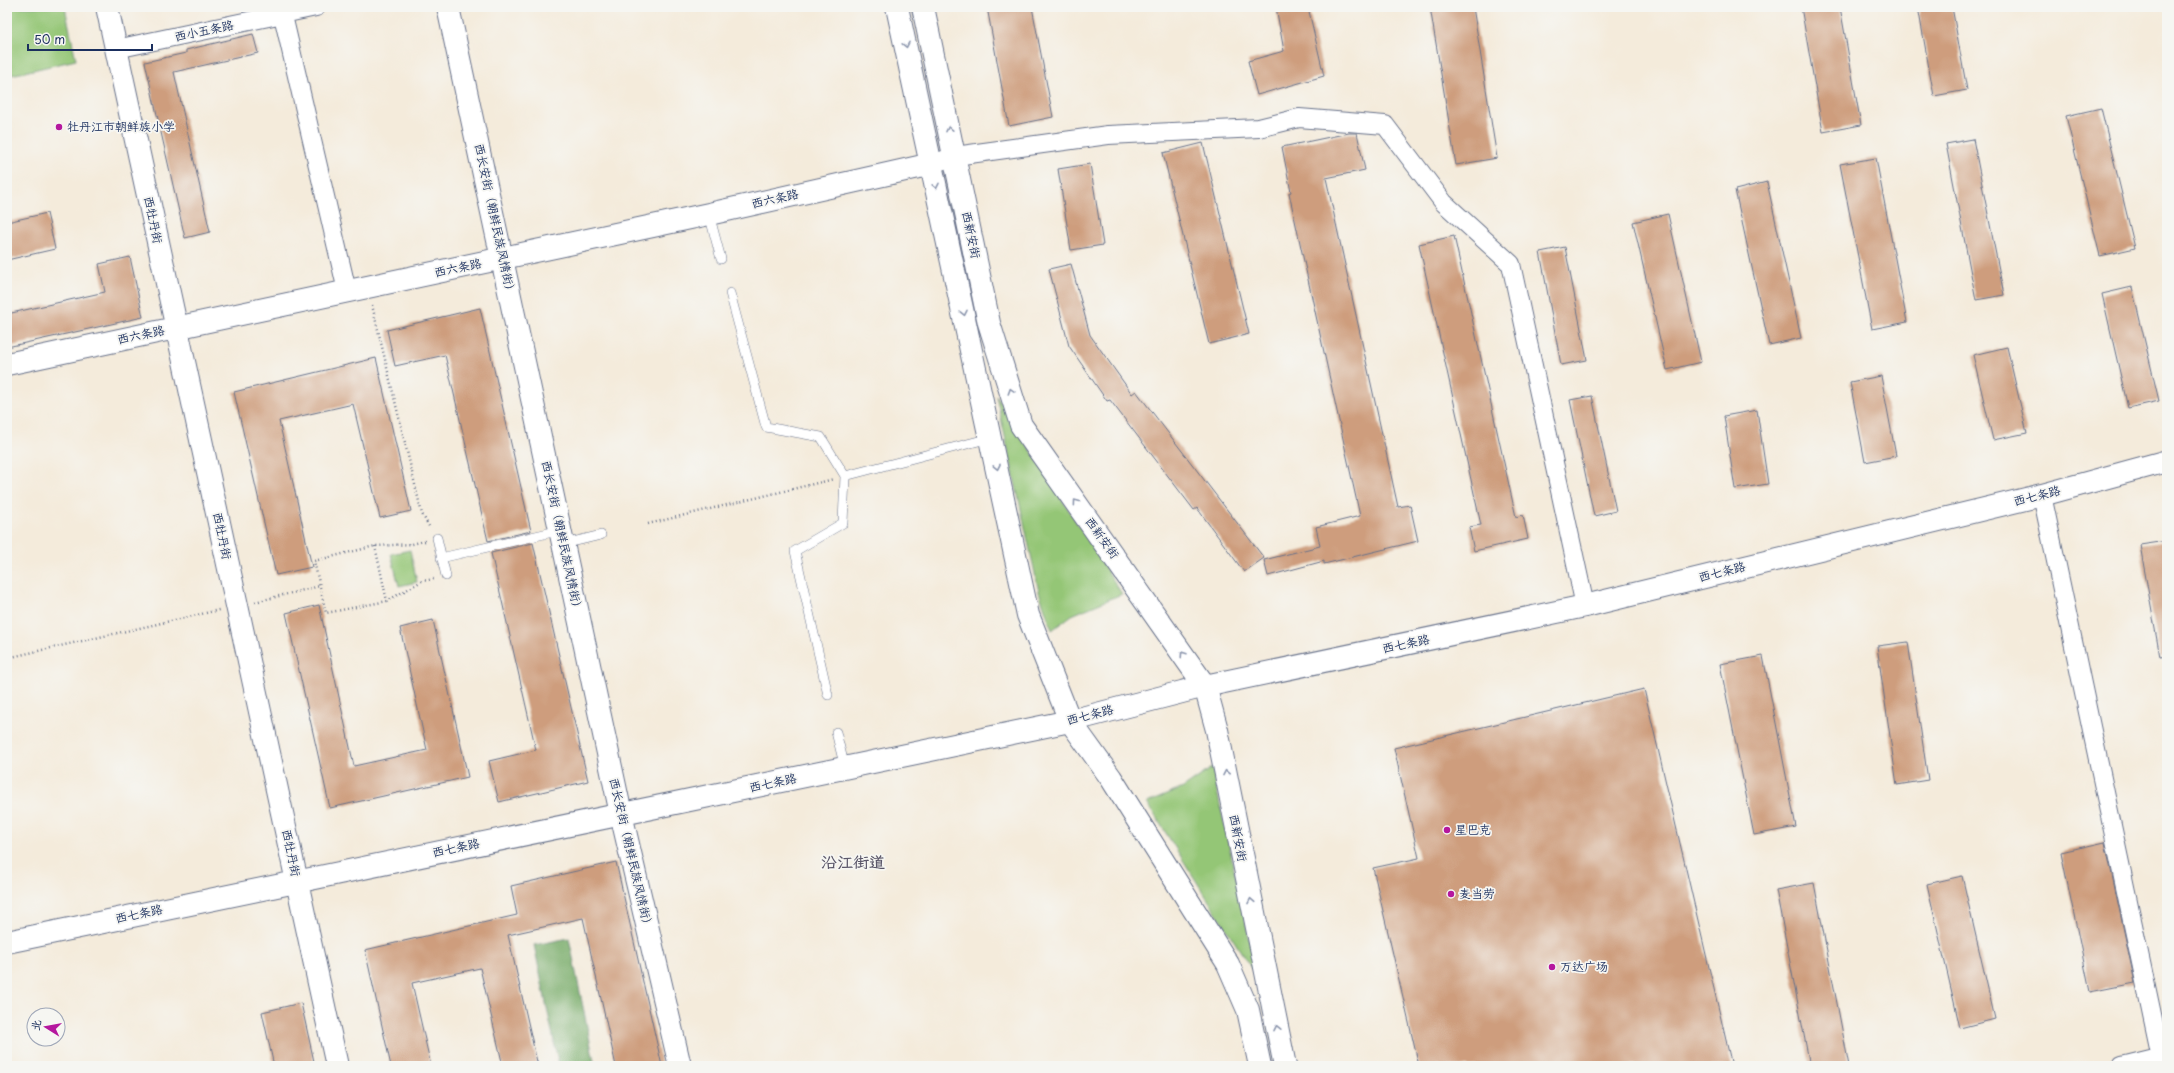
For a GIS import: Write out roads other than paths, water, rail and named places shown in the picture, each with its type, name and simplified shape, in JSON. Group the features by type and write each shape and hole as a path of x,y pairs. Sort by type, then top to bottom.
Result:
{"street":[{"name":"西牡丹街","path":"107,7 337,1066"},
{"name":"西小五条路","path":"116,49 281,11 316,7"},
{"name":"西长安街（朝鲜民族风情街）","path":"448,7 621,814 680,1066"},
{"name":"西新安街","path":"897,7 1028,615 1070,721 1111,778 1228,964 1248,1010 1260,1066"},
{"name":"西新安街","path":"923,7 989,323 1021,425 1206,686 1217,730 1286,1066"},
{"path":"281,11 357,289"},
{"path":"932,164 955,156 1108,135 1259,128 1298,118 1385,125 1444,203 1511,264 1585,606"},
{"name":"西六条路","path":"7,364 709,214 932,164"},
{"name":"西七条路","path":"7,942 1070,721 1206,686 1585,606 2042,495 2167,461"},
{"path":"2042,495 2164,1056 2122,1066"}],"lane":[{"path":"709,214 721,259"},
{"path":"730,293 766,427 821,437 845,476 843,523 795,552 828,695"},
{"path":"845,476 991,438"},
{"path":"442,558 562,537 601,535"},
{"path":"437,538 446,576"},
{"path":"836,732 845,768"}],"place":[{"name":"牡丹江市朝鲜族小学","path":"59,127"},
{"name":"星巴克","path":"1447,830"},
{"name":"麦当劳","path":"1451,894"},
{"name":"万达广场","path":"1552,967"}],"district":[{"name":"沿江街道","path":"853,862"}]}
